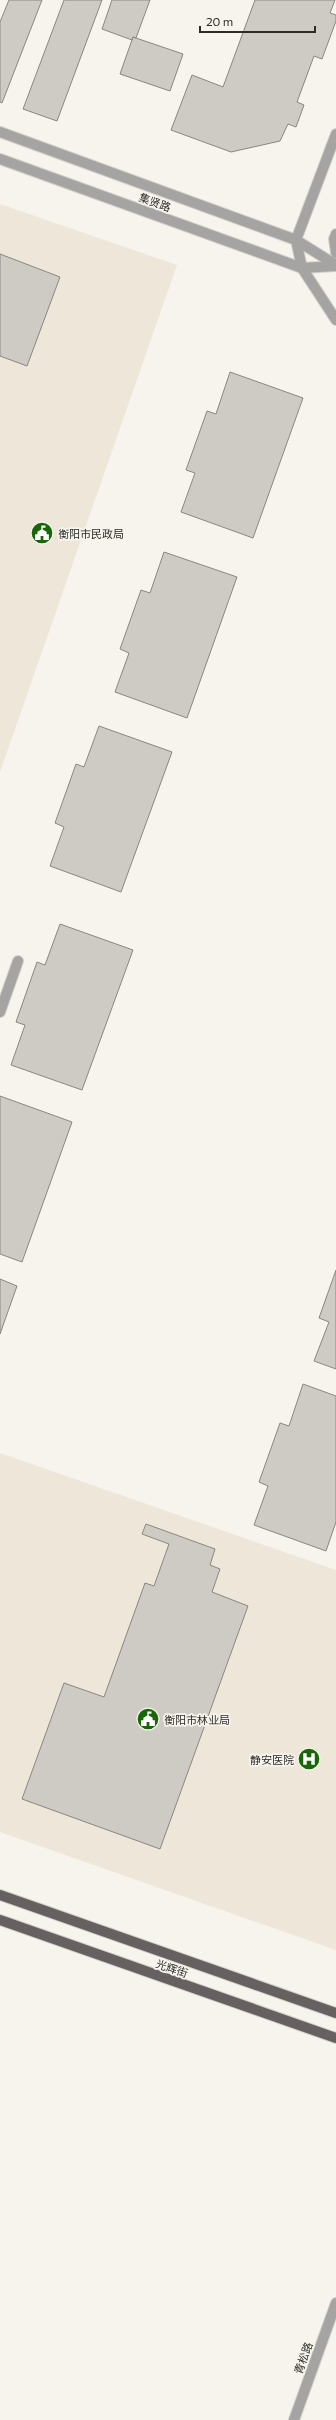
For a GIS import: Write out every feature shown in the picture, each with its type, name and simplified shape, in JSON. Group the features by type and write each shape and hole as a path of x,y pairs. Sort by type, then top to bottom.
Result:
{"main road":[{"name":"光辉街","path":"0,1895 336,2013"},
{"name":"光辉街","path":"0,1920 336,2038"}],"street":[{"name":"集贤路","path":"0,132 296,240 336,265"},
{"path":"336,134 296,240 302,268 336,320"},
{"name":"集贤路","path":"0,159 302,268 336,265"},
{"path":"336,234 334,239 336,253"},
{"path":"0,1012 18,962"},
{"name":"青松路","path":"294,2420 336,2304"}],"shaded area":[{"name":"衡阳市民政局","path":"0,204 177,265 0,772"},
{"name":"衡阳市林业局","path":"0,1453 336,1570 336,1950 0,1832"}],"building":[{"path":"9,0 42,0 2,103 0,102 0,22"},
{"path":"64,0 102,0 57,121 23,109"},
{"path":"112,0 150,0 136,38 133,37 132,40 102,29"},
{"path":"255,0 335,0 330,13 336,15 336,21 322,59 314,56 297,102 304,105 296,127 288,124 280,141 231,152 171,130 192,75 223,87"},
{"path":"133,37 183,54 170,91 120,74"},
{"path":"0,254 60,277 27,366 0,356"},
{"path":"230,372 303,398 253,538 181,512 195,473 186,470 207,411 216,414"},
{"path":"164,552 237,577 187,718 115,692 129,653 120,649 141,590 150,593"},
{"path":"99,726 172,752 121,892 50,866 64,827 55,823 76,764 84,767"},
{"path":"60,924 133,950 82,1090 11,1065 25,1025 16,1022 37,962 45,965"},
{"path":"0,1096 72,1122 22,1262 0,1254"},
{"path":"336,1270 336,1369 314,1361 329,1322 319,1318"},
{"path":"0,1279 17,1286 0,1334"},
{"path":"303,1384 336,1396 336,1522 326,1551 254,1525 268,1486 259,1482 280,1423 289,1426"},
{"path":"146,1524 215,1549 210,1565 220,1569 212,1592 248,1606 160,1849 22,1799 64,1683 104,1697 145,1583 154,1586 169,1544 142,1534"}],"place":[{"name":"衡阳市民政局","path":"42,533"},
{"name":"衡阳市林业局","path":"148,1719"},
{"name":"静安医院","path":"309,1759"}]}
